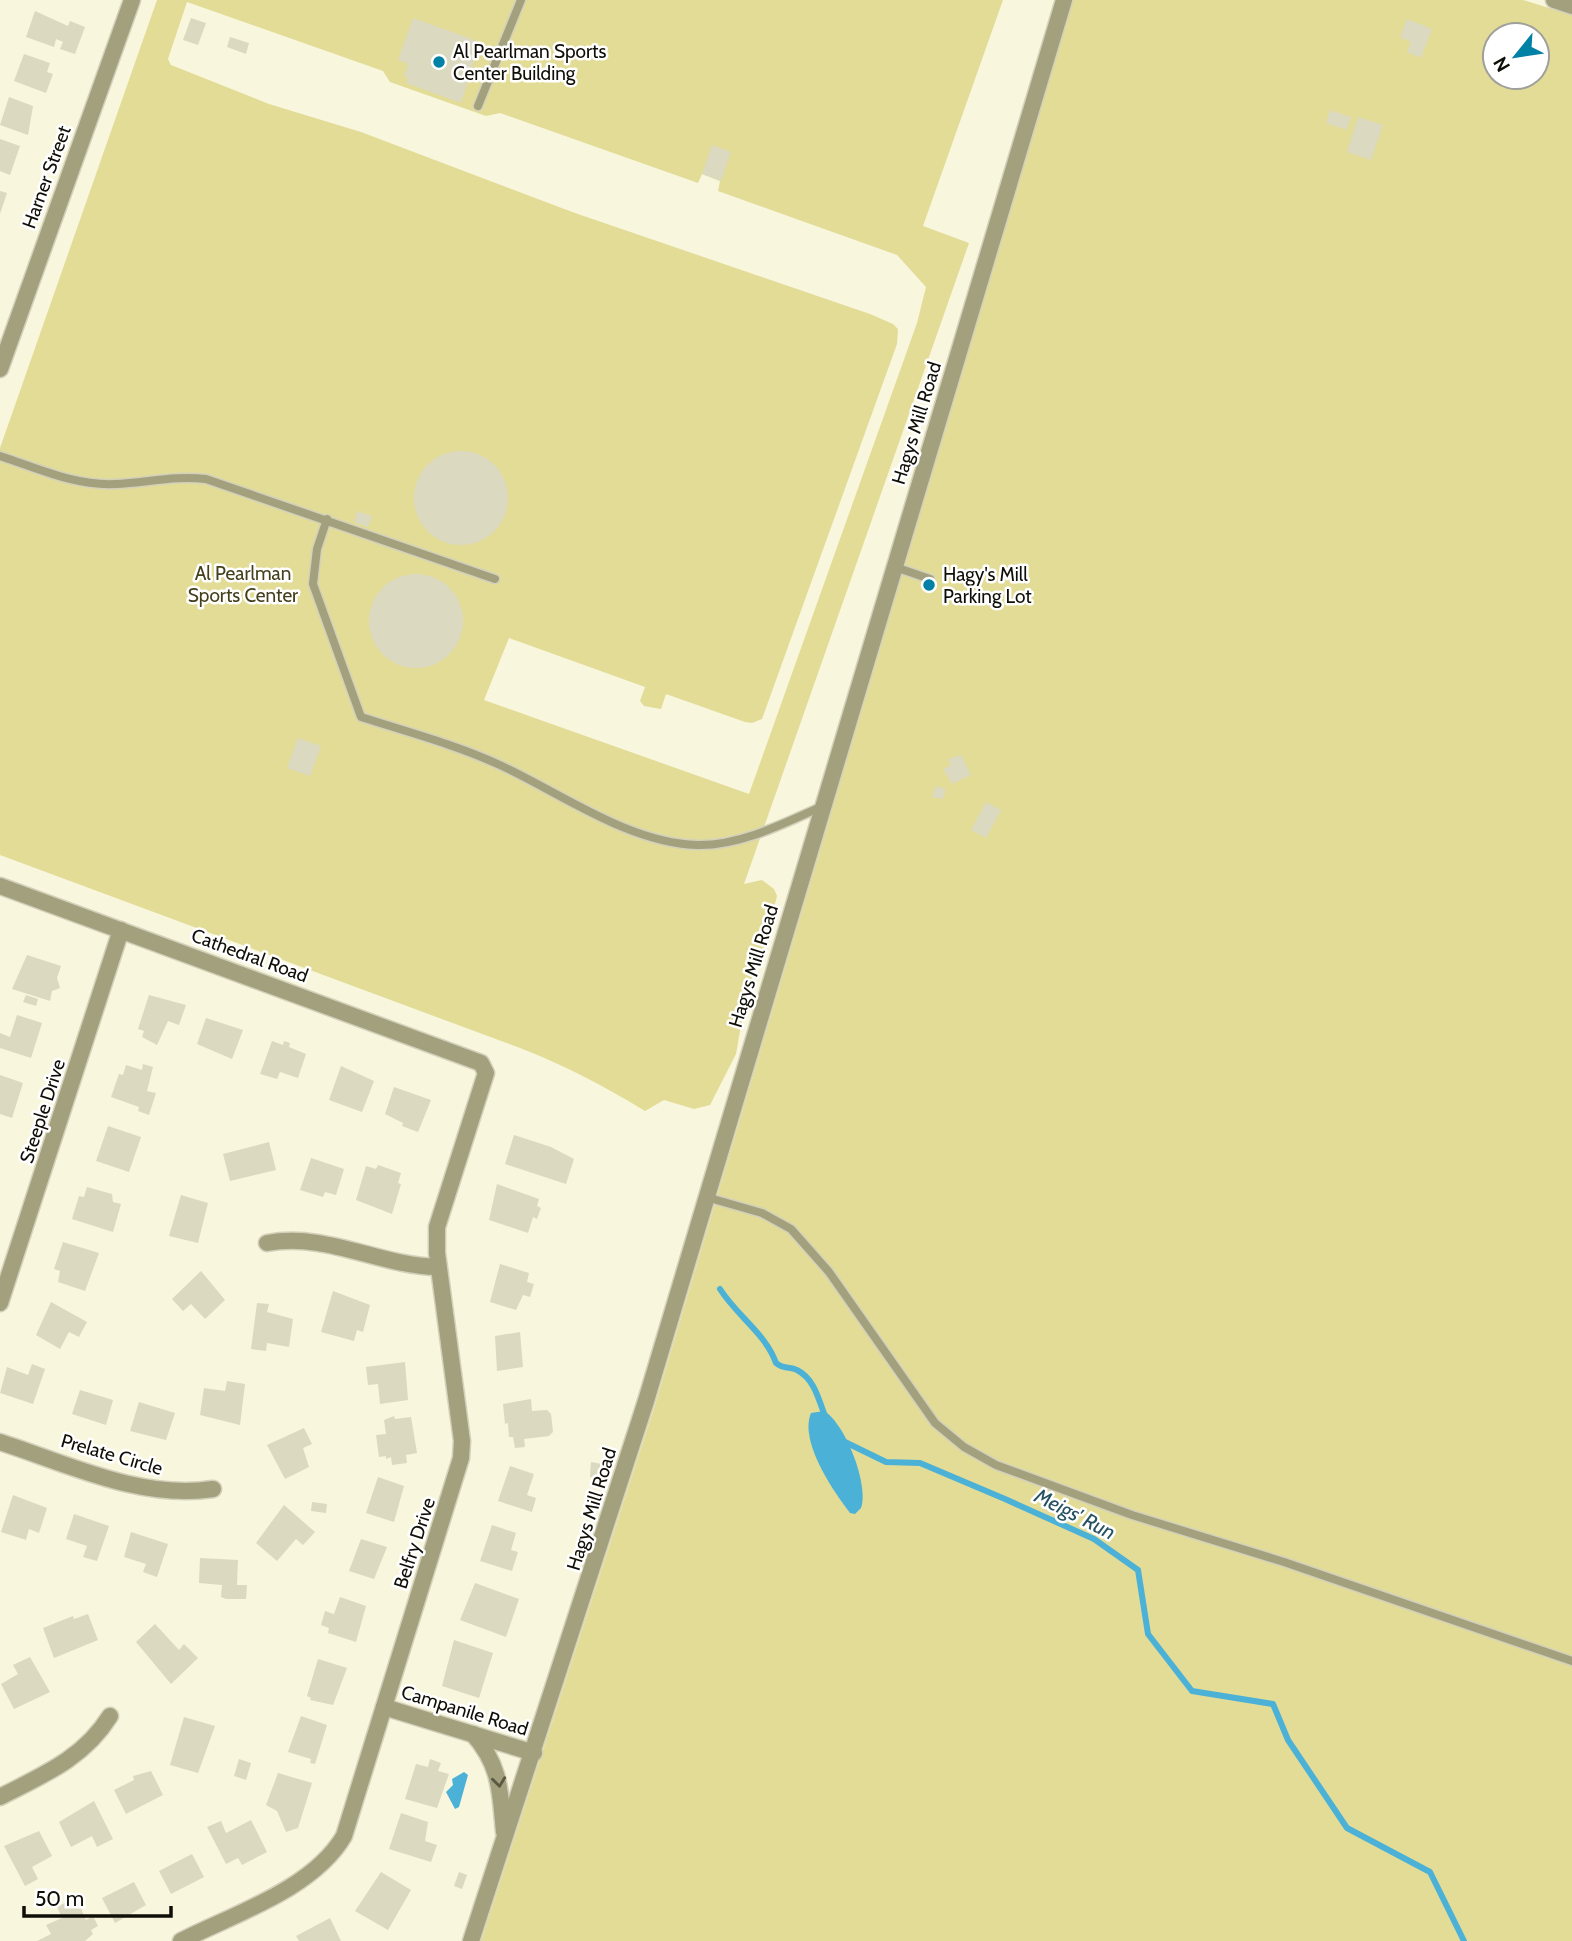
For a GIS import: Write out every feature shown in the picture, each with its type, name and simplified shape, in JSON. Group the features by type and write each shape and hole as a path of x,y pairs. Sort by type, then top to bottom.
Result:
{"street":[{"name":"Harner Street","path":"0,369 131,0"},
{"name":"Hagys Mill Road","path":"471,1941 619,1490 1064,0"},
{"path":"1554,0 1572,6"},
{"name":"Cathedral Road","path":"0,886 484,1066"},
{"name":"Steeple Drive","path":"0,1303 121,930"},
{"name":"Belfry Drive","path":"183,1940 294,1884 328,1859 344,1836 461,1458 462,1441 436,1241 439,1216 486,1073 484,1066"},
{"path":"267,1243 314,1241 404,1265 438,1267"},
{"name":"Prelate Circle","path":"0,1442 143,1488 178,1492 214,1489"},
{"name":"Campanile Road","path":"384,1707 534,1753"},
{"path":"0,1797 75,1756 100,1732 110,1716"},
{"path":"473,1734 497,1770 505,1838"}],"lane":[{"path":"478,106 521,0"},
{"path":"0,456 95,484 170,477 206,479 495,579"},
{"path":"327,519 313,567 313,584 361,716 499,765 589,812 678,844 700,845 746,837 823,806"},
{"path":"895,567 930,579"},
{"path":"706,1197 762,1213 791,1229 829,1272 935,1423 964,1447 996,1465 1132,1515 1284,1562 1572,1661"}],"green space":[{"name":"Al Pearlman Sports Center","path":"157,0 1003,0 923,226 969,243 744,884 762,880 774,889 777,896 765,944 747,991 736,1054 710,1105 694,1109 664,1100 645,1111 584,1076 520,1048 0,855 0,448","holes":["187,2 383,71 390,82 486,116 500,113 698,183 702,174 720,181 718,191 897,255 926,287 917,323 749,794 484,700 509,638 645,687 640,701 644,706 661,709 666,694 745,722 752,723 762,719 897,344 898,329 870,314 575,213 361,132 269,104 171,65 168,59"]},
{"path":"1073,0 1523,0 1572,15 1572,1941 481,1941 655,1405"}],"water":[{"path":"824,1411 840,1429 859,1471 863,1498 861,1508 855,1514 850,1513 835,1492 814,1451 810,1437 811,1413"},
{"path":"464,1772 468,1775 459,1807 455,1809 446,1792 453,1785 452,1779"}],"building":[{"path":"35,11 68,26 70,21 85,27 75,54 60,49 63,42 56,39 54,47 26,37"},
{"path":"191,18 206,23 198,45 183,40"},
{"name":"Al Pearlman Sports Center Building","path":"413,18 480,42 461,103 406,83 408,78 404,76 408,64 398,60"},
{"path":"1407,19 1432,29 1421,58 1407,52 1411,42 1400,37"},
{"path":"230,37 249,43 246,54 227,47"},
{"path":"24,54 50,63 47,72 53,74 46,93 14,81"},
{"path":"9,97 33,106 28,135 0,125"},
{"path":"1330,110 1351,117 1347,130 1326,123"},
{"path":"1358,117 1383,125 1371,160 1347,152"},
{"path":"0,139 20,146 10,175 0,171"},
{"path":"712,145 731,152 721,181 702,174"},
{"path":"0,191 7,193 0,214"},
{"path":"461,451 479,455 494,465 504,480 508,498 504,516 494,531 479,541 461,545 443,541 428,531 418,516 414,498 418,480 428,465 443,455"},
{"path":"357,511 372,516 368,527 354,522"},
{"path":"416,574 434,578 449,588 459,603 463,621 459,639 449,654 434,664 416,668 398,664 383,654 373,639 369,621 373,603 383,588 398,578"},
{"path":"298,738 321,746 310,776 287,768"},
{"path":"961,755 971,775 952,784 943,769 951,765 948,759"},
{"path":"936,786 946,789 943,799 932,797"},
{"path":"986,802 1001,810 986,838 971,830"},
{"path":"27,955 61,966 57,978 60,988 52,991 50,1001 12,989"},
{"path":"26,995 38,999 36,1006 23,1002"},
{"path":"149,995 186,1005 179,1025 168,1021 157,1045 142,1037 144,1031 138,1029"},
{"path":"17,1015 42,1023 31,1058 0,1048 0,1033 10,1037"},
{"path":"206,1018 243,1030 232,1059 197,1044"},
{"path":"272,1041 283,1045 284,1041 290,1043 289,1047 306,1054 298,1078 280,1072 277,1079 260,1074"},
{"path":"143,1064 153,1067 147,1091 156,1093 149,1115 138,1111 139,1107 111,1097 119,1074 123,1075 126,1065 142,1070"},
{"path":"341,1066 374,1081 362,1112 329,1100"},
{"path":"0,1075 23,1083 12,1118 0,1114"},
{"path":"394,1087 431,1100 418,1132 402,1126 403,1123 385,1114"},
{"path":"108,1126 141,1137 129,1172 96,1161"},
{"path":"514,1135 551,1147 574,1159 566,1184 505,1164"},
{"path":"269,1142 276,1170 230,1181 223,1154"},
{"path":"311,1158 344,1169 336,1195 325,1192 323,1197 300,1190"},
{"path":"378,1165 401,1173 398,1183 401,1184 392,1214 356,1200 366,1166 376,1169"},
{"path":"497,1184 539,1199 537,1206 541,1208 537,1219 533,1217 528,1233 489,1220"},
{"path":"87,1187 112,1194 113,1202 121,1204 113,1232 72,1219 79,1196 84,1197"},
{"path":"181,1195 208,1203 198,1243 169,1236"},
{"path":"63,1242 99,1253 85,1291 58,1282 60,1271 54,1269"},
{"path":"500,1264 529,1273 527,1282 534,1284 530,1297 523,1295 516,1310 490,1302"},
{"path":"201,1271 225,1300 205,1319 191,1304 183,1311 172,1299"},
{"path":"333,1291 370,1305 363,1332 357,1330 354,1341 321,1332"},
{"path":"51,1302 87,1322 79,1337 69,1332 60,1349 36,1335"},
{"path":"257,1303 269,1304 267,1312 293,1319 289,1347 267,1343 266,1351 251,1349"},
{"path":"520,1332 523,1367 497,1371 495,1336"},
{"path":"405,1362 408,1400 380,1404 378,1384 368,1385 366,1367"},
{"path":"32,1364 45,1369 33,1404 0,1393 7,1367 28,1375"},
{"path":"227,1381 245,1384 240,1425 200,1415 204,1388 225,1391"},
{"path":"80,1390 113,1400 106,1425 72,1414"},
{"path":"531,1399 532,1411 547,1410 551,1414 553,1432 549,1436 524,1439 525,1447 515,1448 513,1437 509,1437 508,1423 505,1424 503,1404"},
{"path":"139,1402 175,1413 166,1440 130,1431"},
{"path":"394,1416 395,1419 411,1417 417,1453 406,1455 407,1463 392,1465 391,1457 379,1457 376,1435 386,1434 384,1420"},
{"path":"304,1428 312,1444 303,1448 309,1467 285,1479 267,1445"},
{"path":"591,1462 602,1464 600,1478 590,1477"},
{"path":"510,1466 534,1474 527,1495 536,1498 532,1512 498,1501"},
{"path":"378,1477 404,1486 394,1522 366,1513"},
{"path":"13,1495 47,1508 39,1533 29,1529 26,1540 1,1532"},
{"path":"312,1502 327,1504 326,1513 311,1511"},
{"path":"284,1505 315,1532 303,1545 296,1539 277,1561 256,1543"},
{"path":"74,1514 109,1526 97,1561 83,1557 87,1546 66,1539"},
{"path":"492,1525 516,1533 511,1550 518,1552 512,1571 480,1561"},
{"path":"131,1532 168,1544 157,1577 143,1572 146,1564 124,1557"},
{"path":"361,1539 387,1547 374,1579 349,1571"},
{"path":"200,1558 238,1560 237,1585 247,1585 246,1599 226,1599 221,1597 222,1585 199,1583"},
{"path":"475,1583 519,1599 506,1637 460,1620"},
{"path":"340,1597 366,1606 356,1642 328,1633 329,1628 321,1625 325,1611 334,1614"},
{"path":"88,1614 98,1640 54,1658 43,1628 73,1616 74,1619"},
{"path":"155,1624 179,1650 184,1644 198,1658 171,1684 136,1642"},
{"path":"454,1640 493,1653 479,1698 442,1686"},
{"path":"30,1657 50,1692 14,1709 1,1684 18,1674 13,1665"},
{"path":"318,1659 347,1668 333,1705 310,1700 307,1696"},
{"path":"301,1716 327,1725 315,1764 310,1763 311,1759 288,1752"},
{"path":"184,1717 215,1726 198,1773 170,1765"},
{"path":"239,1759 251,1763 246,1780 234,1776"},
{"path":"430,1759 441,1763 438,1771 449,1774 437,1808 405,1799 416,1764 428,1767"},
{"path":"151,1771 163,1795 126,1814 114,1790 134,1780 133,1776"},
{"path":"278,1773 312,1783 298,1828 286,1832 277,1811 266,1805"},
{"path":"94,1801 113,1839 97,1847 92,1836 71,1847 59,1822"},
{"path":"401,1813 428,1822 425,1841 437,1845 431,1862 389,1849"},
{"path":"251,1820 267,1852 242,1865 238,1858 226,1864 207,1827 221,1821 226,1833"},
{"path":"39,1831 52,1856 32,1867 38,1879 25,1886 4,1846"},
{"path":"192,1854 204,1877 171,1894 159,1871"},
{"path":"381,1872 411,1890 388,1930 355,1911"},
{"path":"459,1872 467,1875 462,1889 454,1886"},
{"path":"134,1882 146,1905 115,1923 102,1898"},
{"path":"76,1897 86,1920 93,1916 98,1926 91,1930 93,1934 85,1941 37,1941 51,1934 46,1925 62,1918 57,1907"},
{"path":"330,1918 341,1941 299,1941 296,1936"}],"waterway":[{"name":"Meigs' Run","path":"720,1289 765,1343 776,1363 797,1370 808,1379 816,1391 826,1419"},
{"name":"Meigs' Run","path":"845,1442 886,1462 920,1463 1005,1499 1094,1539 1138,1570 1148,1634 1192,1691 1273,1704 1288,1740 1347,1828 1430,1872 1464,1941"}],"place":[{"name":"Al Pearlman Sports Center Building","path":"439,62"},
{"name":"Hagy's Mill Parking Lot","path":"929,585"}]}
